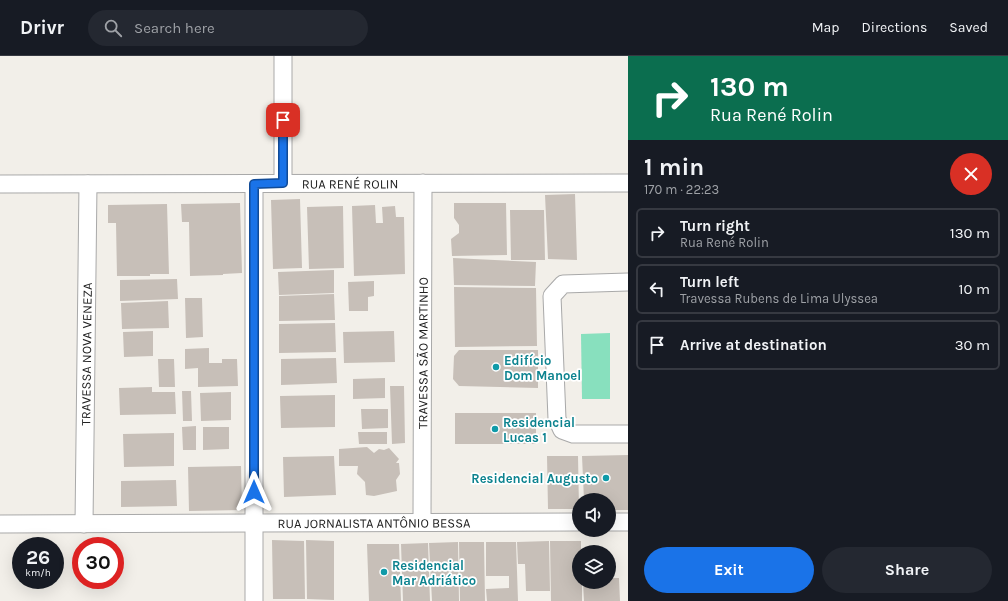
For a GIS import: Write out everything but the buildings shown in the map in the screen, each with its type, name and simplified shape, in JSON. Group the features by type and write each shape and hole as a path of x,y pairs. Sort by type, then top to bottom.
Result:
{"street":[{"path":"283,56 283,183"},
{"name":"TRAVESSA SÃO MARTINHO","path":"422,522 423,183"},
{"name":"RUA RENÉ ROLIN","path":"0,184 628,183"},
{"name":"TRAVESSA NOVA VENEZA","path":"84,524 88,184"},
{"path":"254,184 254,601"},
{"path":"628,282 563,284 552,296 557,419 562,430 573,434 628,434"},
{"name":"RUA JORNALISTA ANTÔNIO BESSA","path":"0,524 572,522"},
{"path":"616,522 628,522"}],"green space":[{"path":"610,333 610,399 582,399 581,334"}],"place":[{"name":"Edifício Dom Manoel","path":"496,367"},
{"name":"Residencial Lucas 1","path":"495,429"},
{"name":"Residencial Augusto","path":"606,478"},
{"name":"Residencial Mar Adriático","path":"384,572"}],"route":[{"path":"254,492 254,184 283,183 283,120"}]}
